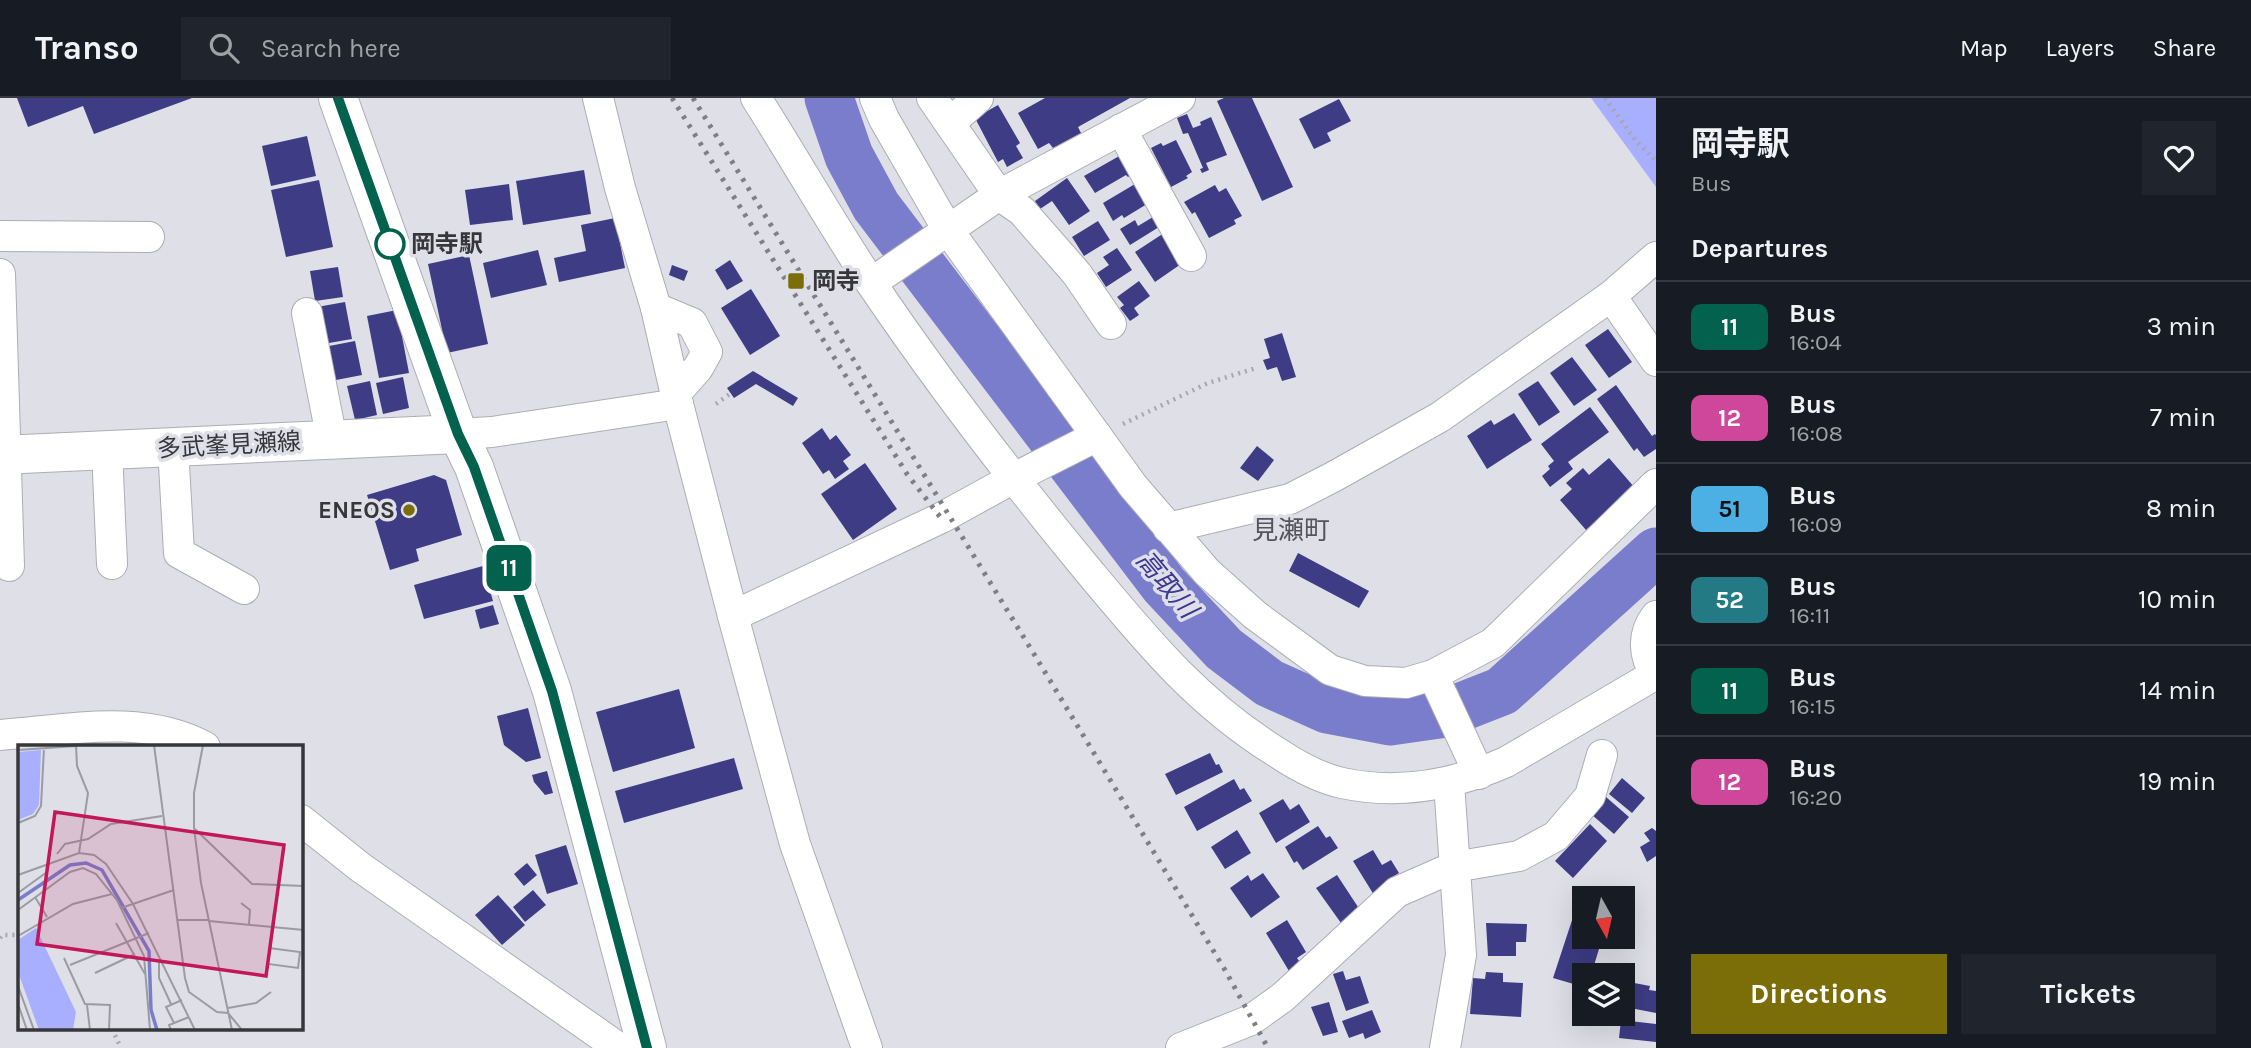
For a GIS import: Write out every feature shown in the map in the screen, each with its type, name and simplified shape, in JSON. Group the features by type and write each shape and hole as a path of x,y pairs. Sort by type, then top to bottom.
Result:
{"main road":[{"path":"338,98 458,434 474,467 552,691 647,1048"},
{"name":"多武峯見瀬線","path":"2,455 458,434"}],"street":[{"path":"598,98 620,188 656,308 733,616 795,844 867,1048"},
{"path":"756,98 875,280 1155,651 1199,694 1248,734 1294,763 1340,783 1398,789 1449,783 1479,774 1506,762 1656,674 1647,662 1645,644 1656,616"},
{"path":"774,98 781,138"},
{"path":"876,98 884,119 943,234 1093,439 1207,572 1255,615 1330,670 1365,681 1435,681 1493,643 1656,484"},
{"path":"932,98 999,195 1021,211 1077,274 1111,324"},
{"path":"950,123 978,98"},
{"path":"875,280 999,195 1180,98"},
{"path":"1121,129 1191,256"},
{"path":"0,236 149,237"},
{"path":"1168,528 1290,499 1333,477 1440,416 1611,296 1656,257"},
{"path":"0,274 2,455 9,566"},
{"path":"1611,296 1656,361"},
{"path":"458,434 492,432 677,399 707,352 692,323 656,308"},
{"path":"307,313 332,440"},
{"path":"733,616 941,518 1093,439"},
{"path":"173,447 179,553 244,589"},
{"path":"107,450 112,564"},
{"path":"1435,681 1479,774"},
{"path":"0,735 114,726 154,729 191,739 202,745"},
{"path":"1181,1048 1251,1020 1283,997 1397,892 1454,867 1520,856 1556,836 1590,796 1602,755"},
{"path":"1445,1048 1461,955 1449,783"},
{"path":"303,822 360,867 619,1048"}],"path":[{"path":"1605,98 1636,141 1656,161"},
{"path":"1093,439 1208,383 1256,368"},
{"path":"716,404 731,393"},
{"path":"0,938 2,935 18,935"},
{"path":"112,1030 121,1048"}],"shaded area":[{"path":"1591,98 1656,98 1656,187"}],"building":[{"path":"17,98 192,98 94,134 83,106 28,127"},
{"path":"1045,98 1130,98 1078,127 1081,133 1053,148 1049,143 1038,149 1018,113"},
{"path":"1224,98 1252,98 1293,187 1262,201 1217,101"},
{"path":"1339,99 1351,121 1327,133 1331,141 1314,149 1299,119"},
{"path":"998,105 1020,143 1016,146 1023,158 1007,167 1003,159 998,162 975,118"},
{"path":"1187,114 1193,128 1211,117 1227,155 1206,163 1209,170 1202,173 1200,169 1203,168 1188,133 1183,134 1177,118"},
{"path":"307,136 316,176 271,186 262,146"},
{"path":"1176,140 1192,172 1186,176 1188,178 1171,187 1151,148"},
{"path":"1121,155 1132,174 1095,193 1084,176"},
{"path":"584,170 591,214 523,225 516,181"},
{"path":"1067,178 1090,211 1069,225 1052,201 1040,209 1035,201"},
{"path":"319,180 333,247 286,257 271,190"},
{"path":"509,184 513,220 470,225 465,190"},
{"path":"1135,184 1147,204 1124,218 1122,215 1113,221 1103,203"},
{"path":"1215,185 1219,192 1226,188 1242,216 1234,220 1236,224 1209,238 1195,212 1192,214 1184,202"},
{"path":"1153,217 1159,227 1130,245 1120,229 1135,220 1138,226"},
{"path":"615,218 625,268 559,282 554,258 586,251 581,225"},
{"path":"1098,221 1110,240 1084,256 1072,237"},
{"path":"1164,233 1181,264 1155,282 1135,252"},
{"path":"1117,248 1132,270 1106,287 1097,273 1109,265 1103,257"},
{"path":"538,250 547,285 491,298 483,263"},
{"path":"469,255 488,344 447,353 428,264"},
{"path":"730,260 743,281 727,290 715,270"},
{"path":"672,265 688,271 684,281 669,275"},
{"path":"338,267 343,297 315,301 310,271"},
{"path":"1139,281 1150,296 1134,308 1139,315 1130,321 1120,308 1124,305 1117,297"},
{"path":"751,289 780,336 750,355 721,308"},
{"path":"345,302 352,339 323,344 317,307"},
{"path":"397,310 409,373 379,378 367,316"},
{"path":"1608,329 1632,362 1609,378 1585,345"},
{"path":"1282,333 1296,377 1282,381 1277,367 1267,370 1263,360 1270,358 1264,339"},
{"path":"355,341 362,375 331,381 324,347"},
{"path":"1572,357 1597,390 1574,406 1550,373"},
{"path":"753,371 798,398 793,406 756,384 734,398 727,388"},
{"path":"403,377 409,408 383,414 376,383"},
{"path":"370,381 377,415 355,420 347,386"},
{"path":"1538,381 1560,412 1539,426 1518,394"},
{"path":"1616,385 1652,436 1656,435 1656,449 1644,457 1637,448 1634,451 1597,399"},
{"path":"1590,407 1609,432 1568,462 1573,469 1550,487 1542,476 1554,461 1541,444"},
{"path":"1514,413 1532,440 1487,469 1467,436 1491,420 1494,425"},
{"path":"822,428 830,440 836,435 851,455 843,461 849,469 835,479 829,470 823,474 802,443"},
{"path":"1257,446 1274,460 1258,481 1240,468"},
{"path":"1609,458 1635,488 1586,530 1560,500 1572,489 1566,483 1583,468 1589,475"},
{"path":"865,463 897,509 853,540 821,494"},
{"path":"434,475 446,480 462,535 416,549 419,561 390,570 367,495"},
{"path":"1298,553 1369,591 1359,608 1289,571"},
{"path":"483,566 493,601 424,619 414,585"},
{"path":"493,605 499,624 480,629 475,610"},
{"path":"679,689 695,748 613,772 596,712"},
{"path":"528,708 541,758 526,762 504,745 497,716"},
{"path":"1210,753 1223,772 1176,795 1165,774"},
{"path":"734,758 743,789 624,823 615,791"},
{"path":"547,771 553,793 545,795 534,782 532,775"},
{"path":"1622,778 1645,798 1632,813 1609,794"},
{"path":"1234,779 1240,790 1244,788 1252,801 1197,831 1184,807"},
{"path":"1606,797 1629,817 1614,834 1591,814"},
{"path":"1283,799 1290,810 1299,804 1310,822 1276,843 1259,813"},
{"path":"1590,824 1607,841 1573,878 1555,861"},
{"path":"1318,826 1326,838 1330,836 1338,848 1303,870 1297,861 1294,863 1285,847"},
{"path":"1652,828 1656,831 1656,856 1647,862 1640,847 1650,841 1644,833"},
{"path":"1237,830 1251,853 1225,869 1211,847"},
{"path":"566,845 578,884 547,894 535,855"},
{"path":"1373,850 1382,865 1391,860 1399,873 1391,878 1394,882 1374,895 1353,861"},
{"path":"527,863 537,875 524,886 514,874"},
{"path":"1263,873 1280,897 1251,918 1230,888 1248,875 1251,881"},
{"path":"1337,875 1360,910 1341,923 1316,888"},
{"path":"533,890 546,905 525,922 513,907"},
{"path":"498,895 525,925 502,945 475,915"},
{"path":"1287,920 1306,952 1297,958 1301,964 1289,971 1266,933"},
{"path":"1572,920 1572,949 1599,949 1595,963 1572,963 1572,984 1553,978"},
{"path":"1486,923 1527,924 1526,942 1516,942 1516,956 1488,956"},
{"path":"1343,971 1346,980 1360,976 1369,1003 1346,1011 1333,974"},
{"path":"1486,972 1503,973 1503,982 1523,983 1521,1017 1470,1014 1473,978 1485,979"},
{"path":"1635,983 1650,986 1649,990 1656,991 1656,1013 1635,1009"},
{"path":"1329,1002 1338,1032 1323,1036 1311,1007"},
{"path":"1372,1010 1381,1032 1365,1039 1363,1033 1349,1038 1342,1021"},
{"path":"1635,1022 1656,1024 1656,1042 1619,1038 1620,1026 1635,1026"}],"waterway":[{"name":"高取川","path":"829,98 849,156 876,206 1164,585 1224,649 1269,683 1327,709 1390,721 1446,713 1502,691 1656,552"}],"railway":[{"path":"672,98 907,474 941,518"},
{"path":"693,98 1034,654 1225,970 1268,1048"}],"bus line":[{"name":"11","path":"338,98 458,434 474,467 552,691 647,1048"}],"place":[{"name":"岡寺駅","path":"390,244"},
{"name":"岡寺","path":"796,281"},
{"name":"ENEOS","path":"409,510"}],"district":[{"name":"見瀬町","path":"1291,530"}]}
